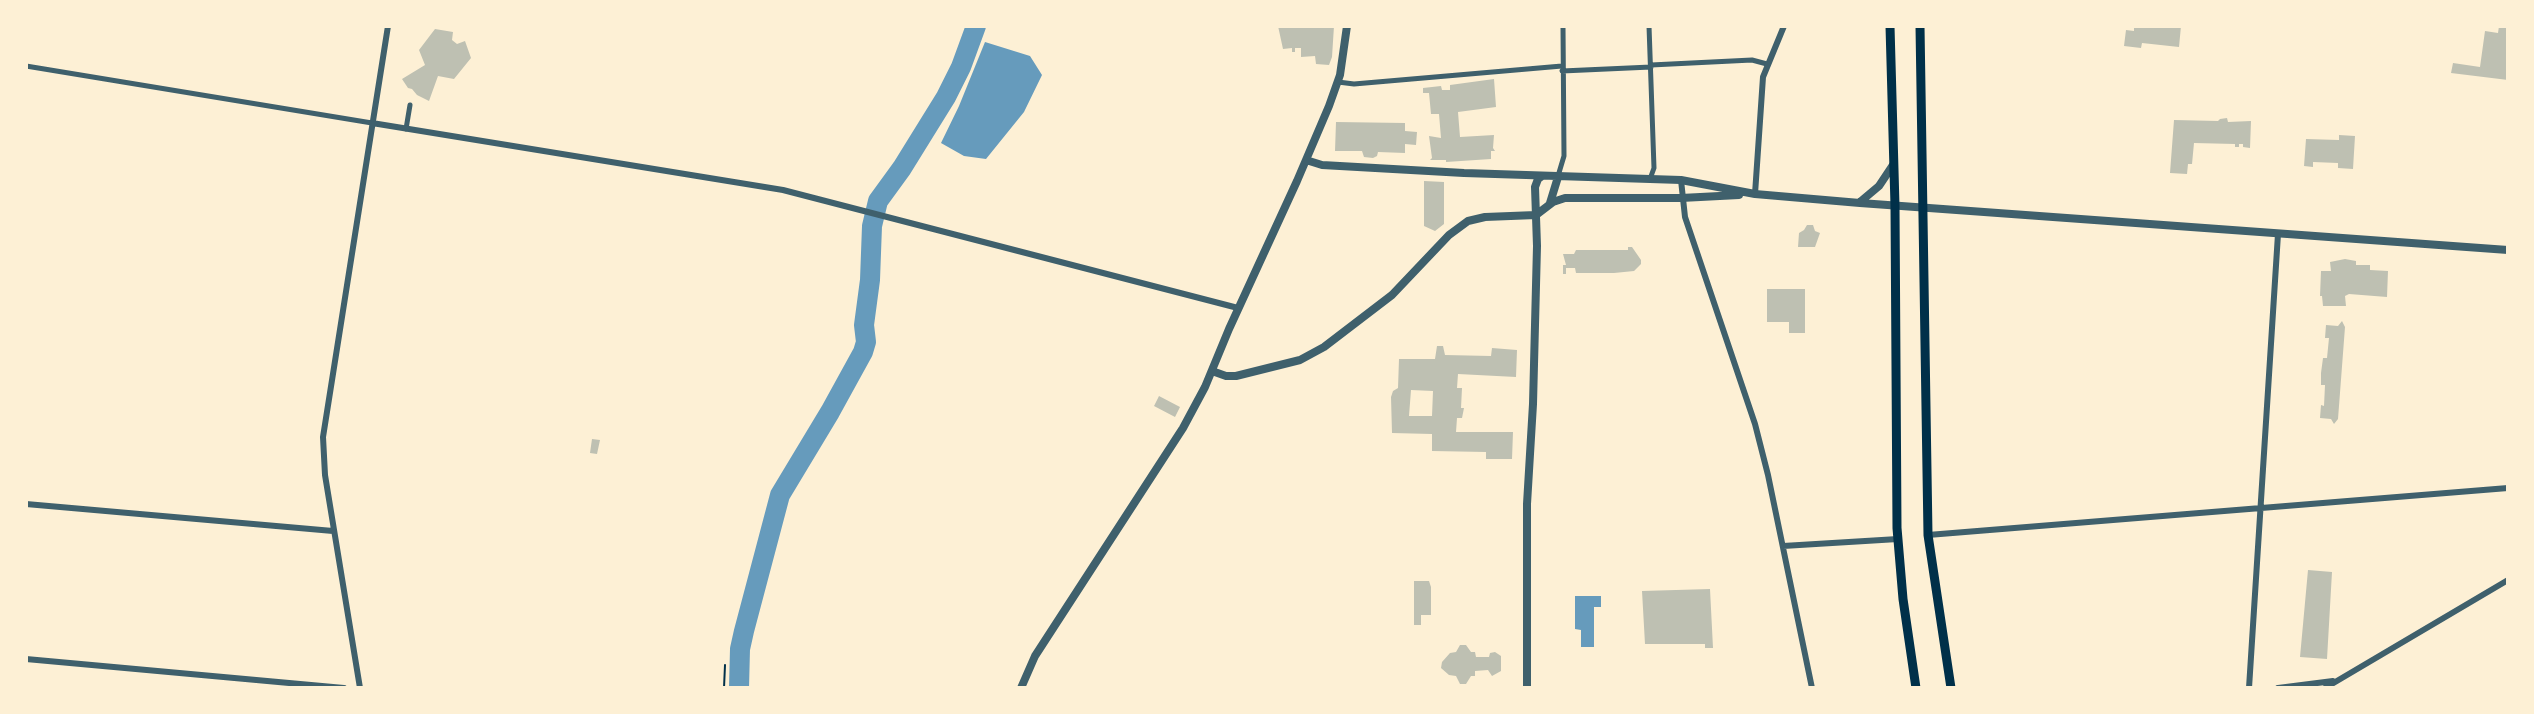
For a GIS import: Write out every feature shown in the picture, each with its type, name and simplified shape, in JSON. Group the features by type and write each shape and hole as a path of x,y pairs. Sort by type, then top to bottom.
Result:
{"main road":[{"path":"1890,26 1898,539 1916,688"},
{"path":"1920,26 1928,535 1951,688"}],"street":[{"path":"360,688 333,531 323,437 388,26"},
{"path":"1021,688 1035,656 1190,416 1338,82 1347,26"},
{"path":"1549,204 1564,156 1563,26"},
{"path":"1649,26 1654,168 1650,179"},
{"path":"1755,194 1763,82 1767,64 1784,26"},
{"path":"1338,82 1354,84 1562,68 1752,60 1767,64"},
{"path":"26,66 756,185 1238,308"},
{"path":"406,129 410,105"},
{"path":"1306,160 1322,165 1464,173 1681,180 1755,194 1895,206 2508,250"},
{"path":"1860,203 1875,191 1893,165"},
{"path":"1527,688 1527,504 1533,413 1536,184 1542,176"},
{"path":"1681,180 1685,217 1747,395 1768,475 1812,688"},
{"path":"1212,371 1236,376 1300,360 1324,347 1392,295 1449,235 1468,221 1485,217 1536,215 1549,204 1571,198 1755,194"},
{"path":"2249,688 2278,234"},
{"path":"1928,535 2508,488"},
{"path":"26,504 333,531"},
{"path":"1783,546 1898,539"},
{"path":"2325,688 2337,684 2508,580"},
{"path":"26,659 344,688"},
{"path":"2278,688 2337,684"}],"path":[{"path":"724,688 725,665"}],"water":[{"path":"985,42 1030,56 1042,75 1024,112 986,159 964,156 941,143"},
{"path":"1575,596 1601,596 1601,607 1594,607 1594,647 1581,647 1581,630 1575,629"}],"building":[{"path":"1278,26 1334,26 1329,65 1316,64 1315,56 1301,57 1301,48 1295,48 1295,52 1292,48 1283,49"},
{"path":"2134,26 2181,26 2179,47 2142,43 2141,48 2124,46 2126,30 2134,31"},
{"path":"2499,26 2508,26 2508,80 2451,73 2453,63 2480,67 2485,31 2498,33"},
{"path":"435,29 453,32 452,40 457,44 465,41 471,58 454,79 438,76 429,101 408,88 402,79 425,65 419,50"},
{"path":"1494,79 1496,107 1458,112 1460,137 1494,135 1495,151 1491,151 1491,159 1430,160 1429,136 1441,138 1439,114 1431,114 1429,93 1423,93 1423,88 1441,86 1442,90 1450,90 1450,85"},
{"path":"2227,118 2228,122 2251,121 2250,148 2243,147 2243,144 2235,147 2235,144 2194,143 2192,164 2188,164 2187,174 2170,173 2174,120 2218,121"},
{"path":"1336,122 1405,123 1405,131 1417,132 1416,145 1405,144 1405,153 1378,152 1373,158 1364,157 1362,151 1335,151"},
{"path":"2339,135 2355,136 2353,169 2338,168 2338,163 2313,162 2313,167 2304,166 2306,139 2339,140"},
{"path":"1424,181 1444,182 1444,224 1435,231 1424,226"},
{"path":"1807,225 1813,225 1815,231 1820,233 1815,247 1798,247 1799,233"},
{"path":"1632,247 1641,260 1634,271 1576,273 1575,268 1566,268 1566,274 1563,274 1563,265 1566,265 1563,254 1574,254 1576,250 1628,250"},
{"path":"2345,259 2356,261 2356,265 2370,265 2370,270 2388,271 2387,297 2349,294 2345,296 2346,306 2323,306 2320,296 2321,271 2331,271 2330,262"},
{"path":"1767,289 1805,289 1805,333 1789,333 1789,322 1767,322"},
{"path":"2342,321 2345,327 2338,419 2334,424 2331,419 2320,418 2325,385 2321,385 2321,373 2323,358 2327,358 2329,338 2325,338 2326,325 2338,326"},
{"path":"1437,346 1443,346 1445,355 1491,356 1492,348 1517,350 1516,377 1458,374 1457,388 1462,388 1461,408 1464,408 1462,418 1457,418 1456,432 1513,432 1512,459 1486,459 1486,452 1432,451 1432,434 1392,433 1391,397 1398,388 1399,359 1435,359","holes":["1411,390 1433,391 1432,416 1409,416"]},
{"path":"1159,396 1180,407 1175,417 1154,406"},
{"path":"592,439 600,440 597,454 590,453"},
{"path":"2308,570 2332,572 2327,659 2300,657"},
{"path":"1414,581 1429,581 1431,587 1431,615 1421,615 1421,625 1414,625"},
{"path":"1710,589 1713,648 1705,648 1705,644 1645,644 1642,591"},
{"path":"1460,645 1466,645 1471,652 1475,652 1476,657 1489,657 1490,653 1495,652 1501,656 1501,671 1492,676 1488,670 1475,671 1475,676 1471,676 1466,684 1460,684 1456,676 1449,675 1441,668 1442,662"}],"waterway":[{"path":"739,688 740,649 780,495 830,412 866,342 864,325 872,226 878,201 946,97 976,26"}]}
